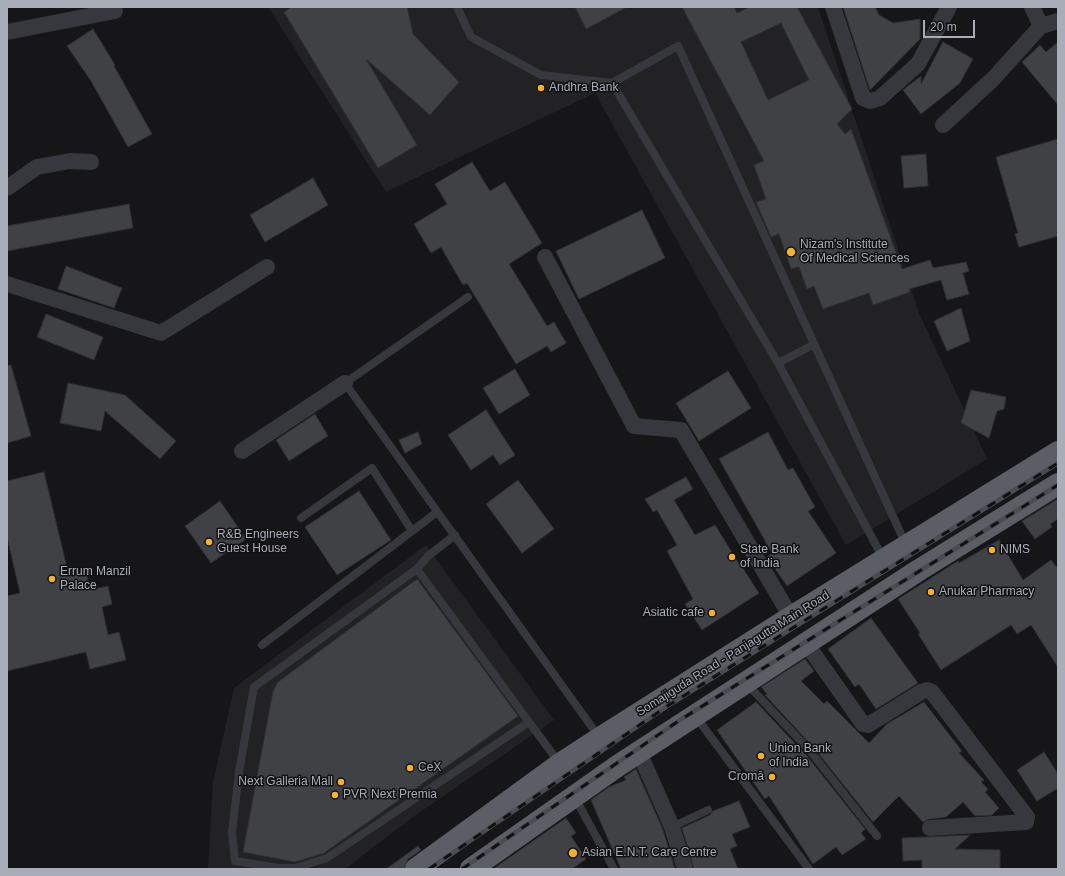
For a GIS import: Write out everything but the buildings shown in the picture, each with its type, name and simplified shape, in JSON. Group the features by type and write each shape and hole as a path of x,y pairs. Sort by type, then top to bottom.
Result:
{"highway":[{"name":"Somajiguda Road - Panjagutta Main Road","path":"416,869 560,764 600,738 770,630 907,547 1058,452"},
{"path":"480,866 574,796 639,752 919,570 1058,484"},
{"path":"770,630 788,655"}],"street":[{"path":"833,7 863,98 871,101 880,98 918,64 949,7"},
{"path":"1032,7 1040,26"},
{"path":"7,32 118,9"},
{"path":"943,125 993,79 1040,26 1058,21"},
{"path":"7,188 36,167 70,161 91,162"},
{"path":"545,257 634,426 681,430 791,617"},
{"path":"7,284 161,333 267,267"},
{"path":"242,451 346,383"},
{"path":"806,643 863,724 868,725 921,692 927,690 932,692 1027,817 1026,822 930,828"},
{"path":"639,752 672,827 685,869"}],"lane":[{"path":"456,7 470,37 541,75 612,83 678,46 813,345 907,547"},
{"path":"612,83 778,363 884,560"},
{"path":"468,297 346,383 600,738"},
{"path":"778,363 813,345"},
{"path":"301,518 372,468 412,531"},
{"path":"262,645 437,512"},
{"path":"455,536 428,556 417,569 254,687 239,772 232,832 235,861 279,868 295,868 327,858 529,722"},
{"path":"417,569 560,764"},
{"path":"746,683 811,752 877,836"},
{"path":"696,716 809,869"},
{"path":"574,796 614,869"},
{"path":"672,827 708,810"}],"shaded area":[{"name":"Nizam's Institute Of Medical Sciences","path":"268,7 818,7 919,313 987,459 846,545 595,93 386,192"},
{"name":"Next Galleria Mall","path":"426,545 554,720 413,817 345,869 208,869 213,782 234,688"}],"railway":[{"path":"429,869 669,705 1058,463"},
{"path":"462,869 680,720 1058,485"}],"place":[{"name":"Andhra Bank","path":"541,88"},
{"name":"Nizam's Institute Of Medical Sciences","path":"791,252"},
{"name":"R&B Engineers Guest House","path":"209,542"},
{"name":"NIMS","path":"992,550"},
{"name":"State Bank of India","path":"732,557"},
{"name":"Errum Manzil Palace","path":"52,579"},
{"name":"Anukar Pharmacy","path":"931,592"},
{"name":"Asiatic cafe","path":"712,613"},
{"name":"Union Bank of India","path":"761,756"},
{"name":"CeX","path":"410,768"},
{"name":"Cromā","path":"772,777"},
{"name":"Next Galleria Mall","path":"341,782"},
{"name":"PVR Next Premia","path":"335,795"},
{"name":"Asian E.N.T. Care Centre","path":"573,853"}]}
